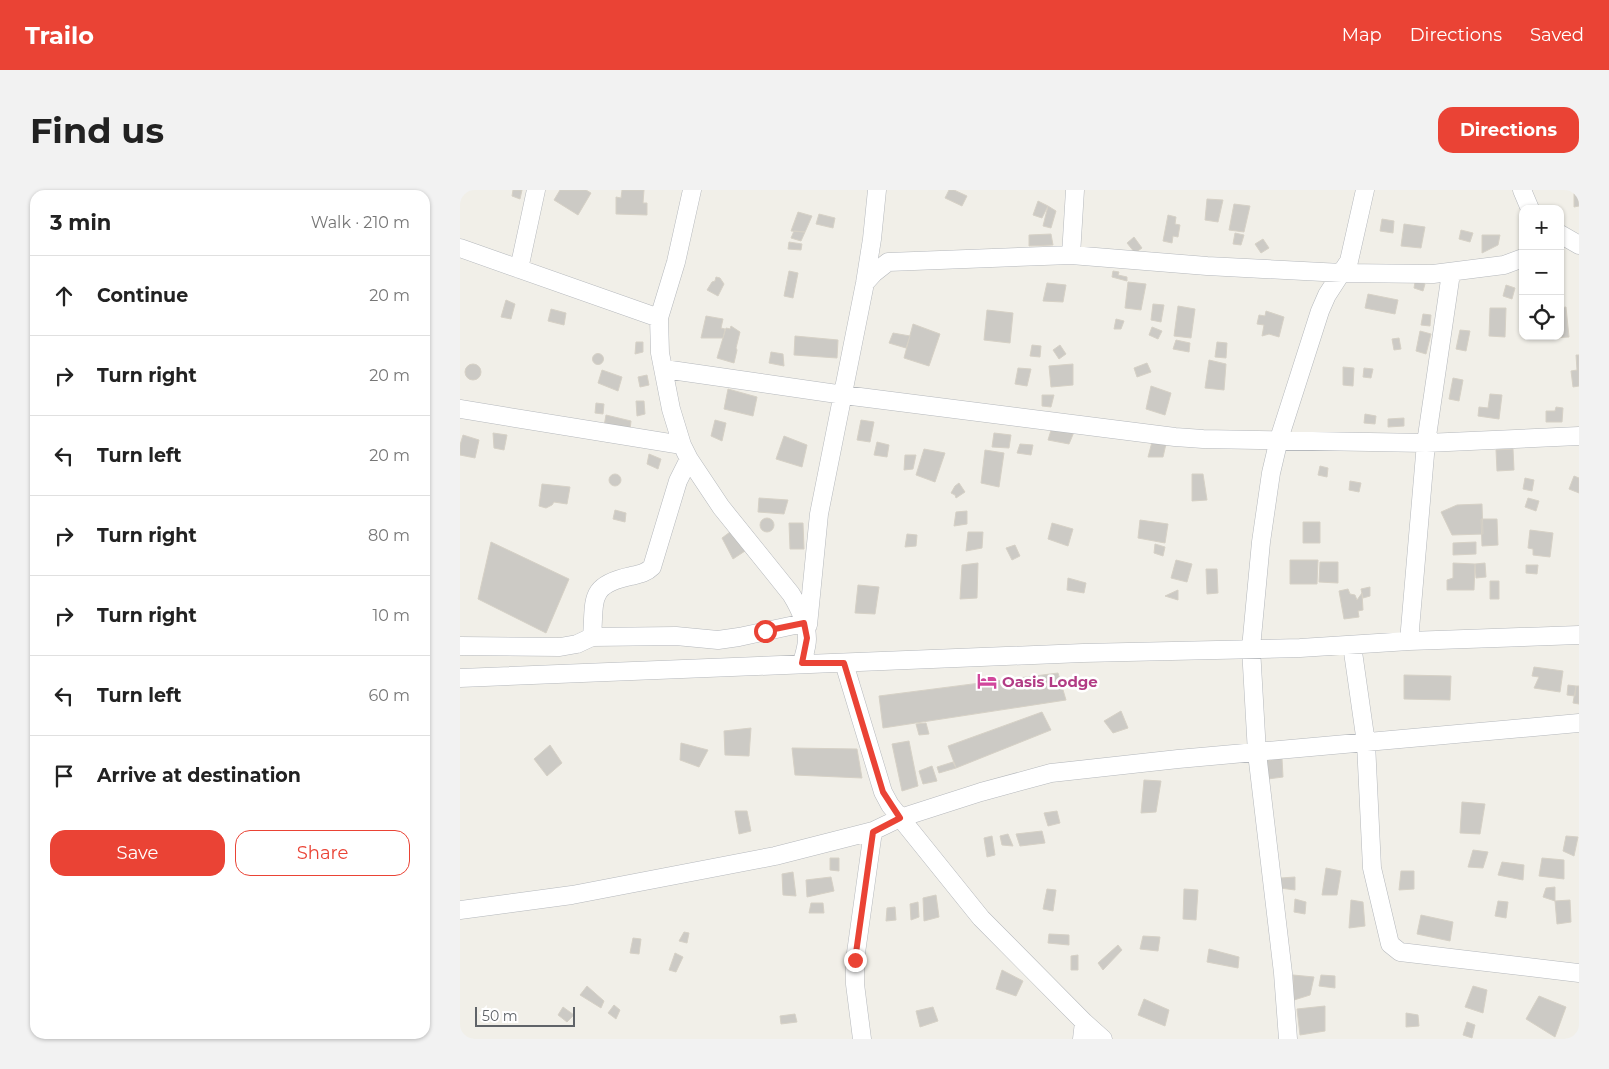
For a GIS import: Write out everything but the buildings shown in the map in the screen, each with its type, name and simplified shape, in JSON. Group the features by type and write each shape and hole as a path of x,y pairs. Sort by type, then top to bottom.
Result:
{"street":[{"path":"519,269 536,190"},
{"path":"692,190 676,262 659,318 660,353 672,409 685,452 721,507 791,594 798,606 805,631"},
{"path":"802,663 819,514 865,283 877,190"},
{"path":"1071,255 1076,190"},
{"path":"1288,1039 1257,753 1251,648 1261,542 1271,473 1279,439 1320,312 1327,295 1349,261 1365,190"},
{"path":"1522,190 1528,205"},
{"path":"1564,236 1579,245"},
{"path":"1564,246 1579,245"},
{"path":"460,248 659,318"},
{"path":"865,283 888,262 1071,255 1207,266 1342,273 1433,274 1504,265 1519,259"},
{"path":"1409,641 1426,443 1451,273"},
{"path":"664,369 844,394 1202,439 1426,443 1579,436"},
{"path":"460,409 685,452"},
{"path":"592,637 595,597 600,588 606,583 619,578 647,572 652,567 685,452"},
{"path":"460,646 560,647 577,644 592,637 676,636 718,640 805,631"},
{"path":"460,678 802,663 1352,645 1579,635"},
{"path":"1352,645 1366,743 1372,868 1390,944 1400,952 1579,972"},
{"path":"844,663 883,792 900,818 980,918 1083,1031 1104,1039"},
{"path":"460,910 572,895 766,858 873,832 900,818 981,792 1051,773 1178,759 1579,723"},
{"path":"862,1039 855,984 855,960 873,832"}],"place":[{"name":"Oasis Lodge","path":"987,681"}],"route":[{"path":"765,631 804,623 807,638 802,663 844,663 883,792 900,818 873,832 855,960"}]}
